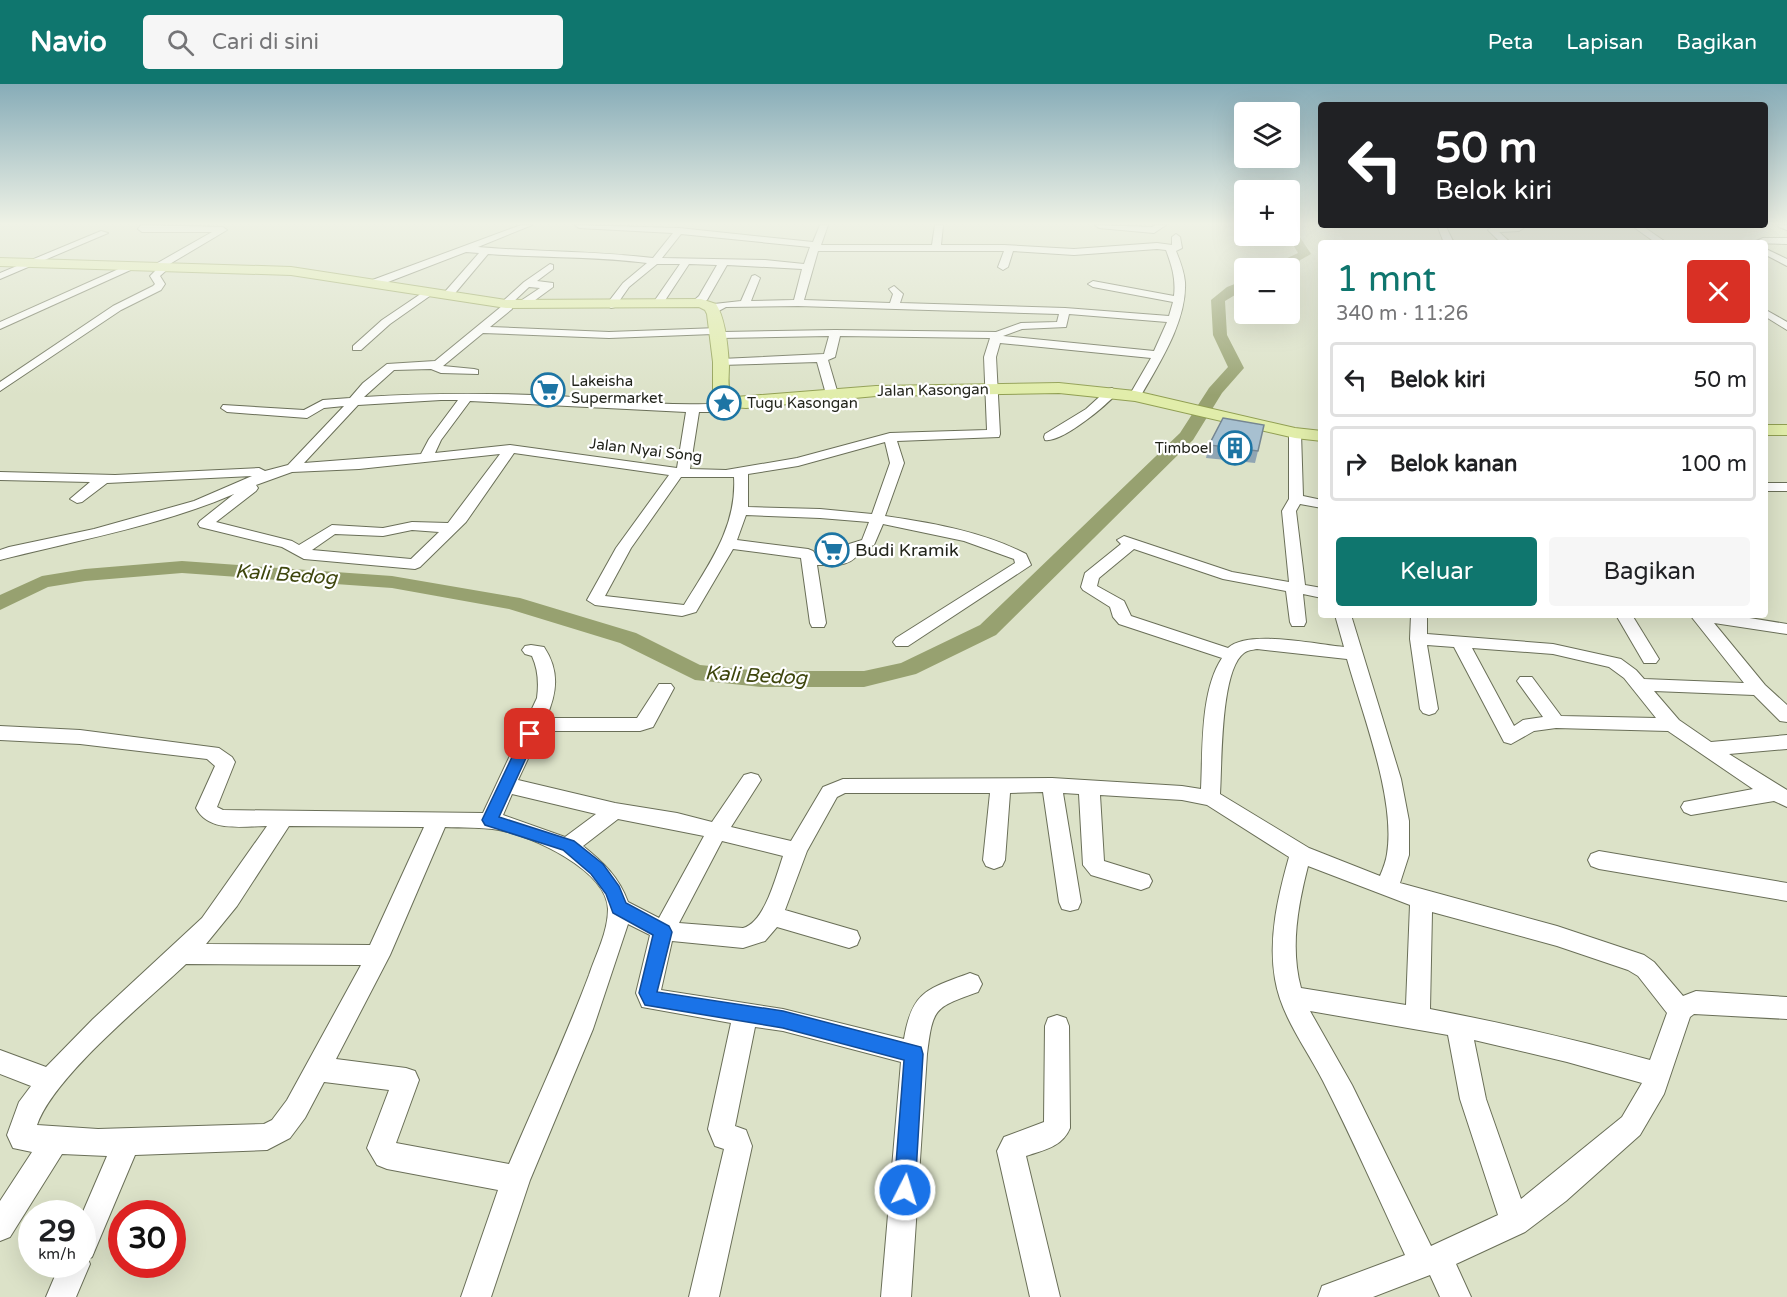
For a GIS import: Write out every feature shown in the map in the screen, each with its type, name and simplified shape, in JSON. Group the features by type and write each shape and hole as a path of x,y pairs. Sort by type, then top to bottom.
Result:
{"main road":[{"path":"377,282 429,293 506,304 658,303 704,306 718,333 721,390 727,400 746,403"},
{"name":"Jalan Kasongan","path":"746,403 832,393 1048,388 1112,392 1135,396 1295,433 1318,436"},
{"path":"1768,430 1787,430"}],"street":[{"path":"0,326 98,282"},
{"path":"0,387 111,312 156,288 160,284 159,282"},
{"path":"447,296 459,282"},
{"path":"510,449 453,528 415,564 299,552 287,544 205,524 328,432 372,380 391,366 439,364 508,307 506,304 529,282"},
{"path":"611,305 630,282"},
{"path":"658,303 672,282"},
{"path":"712,282 703,298 704,306 798,303 834,312 894,306 1065,311 1173,319"},
{"path":"746,304 753,282"},
{"path":"798,303 804,282"},
{"path":"1135,396 1139,384 1158,355 1173,319 1180,282"},
{"path":"523,304 550,285 526,284"},
{"path":"1093,284 1177,300"},
{"path":"894,289 897,294 894,306"},
{"path":"357,348 378,329 429,293"},
{"path":"996,337 1022,326 1062,325 1065,311"},
{"path":"721,362 828,357 834,312"},
{"path":"1768,314 1787,327"},
{"path":"480,330 538,337 718,333 996,337 1158,355"},
{"path":"993,389 990,357 996,337"},
{"path":"822,358 832,393"},
{"path":"433,366 441,370 474,372"},
{"name":"Jalan Nyai Song","path":"0,476 104,478 277,472 510,449 681,473 741,472 798,462 890,437 994,434 993,389"},
{"path":"710,408 716,405 721,390"},
{"path":"1050,437 1090,412 1112,392"},
{"path":"227,408 307,414 323,404 426,396 693,409 746,403"},
{"path":"426,456 435,439 467,397"},
{"path":"693,409 681,473 624,548 595,600 689,610 737,530 741,511 741,472"},
{"path":"1295,433 1296,500 1289,511 1298,622"},
{"path":"810,560 842,560 850,557 854,547 869,543 897,463 890,437"},
{"path":"5,552 96,533 199,504 277,472"},
{"path":"77,499 104,478"},
{"path":"1768,488 1787,487"},
{"path":"1296,500 1318,503"},
{"path":"741,511 813,511 877,518 981,540 1016,554 1024,561 1023,565 902,642"},
{"path":"299,552 332,529 383,532 412,526 453,528"},
{"path":"1232,655 1125,620 1121,617 1118,604 1089,587 1091,576 1128,541 1229,576 1318,593"},
{"path":"729,544 803,551 808,554 818,623"},
{"path":"1344,618 1391,779 1399,821 1398,855 1387,888"},
{"path":"1419,618 1418,639 1429,709"},
{"path":"1626,618 1650,659"},
{"path":"1700,618 1759,689 1787,716"},
{"path":"1717,618 1787,629"},
{"path":"1418,639 1553,649 1597,657 1623,667 1672,724 1781,796"},
{"path":"1459,641 1511,737 1530,725 1556,722 1672,724"},
{"path":"1210,798 1218,687 1232,655 1242,646 1257,644 1355,654"},
{"path":"490,820 546,698 547,682 543,656 538,651 531,650"},
{"path":"1526,681 1556,722"},
{"path":"1640,685 1759,689"},
{"path":"535,724 640,725 646,722 665,688"},
{"path":"0,733 80,737 212,753 225,762 206,802 207,812 212,815 234,819 490,820 568,846 597,869 613,891 619,908 616,932 581,1029 516,1179 476,1297"},
{"path":"1709,749 1787,742"},
{"path":"751,780 717,831 663,932 648,993 651,999 783,1020 914,1054"},
{"path":"507,785 615,811 676,821 796,851"},
{"path":"994,860 1001,785"},
{"path":"1052,785 1070,902"},
{"path":"619,908 663,932 743,938 757,934 772,916 796,851 825,798 830,792 843,786 1052,785 1182,793 1210,798 1237,812 1301,855 1387,888 1421,900 1557,936 1636,962 1643,966 1680,1011"},
{"path":"1089,787 1094,865 1099,869 1141,882"},
{"path":"1691,807 1781,796"},
{"path":"568,846 615,811"},
{"path":"283,819 210,925 49,1080 25,1119 21,1134 23,1138 127,1143 267,1137 281,1129 296,1109 378,955 438,819"},
{"path":"1301,855 1290,891 1284,936 1287,980 1292,997 1431,1260 1456,1297"},
{"path":"1599,860 1787,892"},
{"path":"1418,1018 1421,900"},
{"path":"772,916 849,938"},
{"path":"182,954 378,955"},
{"path":"896,1297 914,1054 919,1016 927,1002 936,996 969,984"},
{"path":"1292,997 1458,1024 1585,1053 1658,1075"},
{"path":"1333,1297 1431,1260 1515,1222 1579,1173 1630,1126 1651,1094 1680,1011 1685,1006 1696,1002 1787,1008"},
{"path":"704,1297 738,1146 736,1140 725,1136 721,1129 745,1014"},
{"path":"1458,1024 1473,1099 1515,1222"},
{"path":"1045,1297 1011,1151 1014,1147 1049,1135 1057,1128 1057,1026"},
{"path":"0,1062 49,1080"},
{"path":"318,1069 406,1080 381,1148 382,1152 387,1155 516,1179"},
{"path":"0,1227 55,1141"},
{"path":"96,1215 127,1143"},
{"path":"61,1297 69,1278"}],"building":[{"path":"1223,418 1264,425 1258,451 1209,445"}],"waterway":[{"name":"Kali Bedog","path":"0,603 42,582 85,575 182,567 392,582 512,603 628,638 695,672 761,679 864,679 908,669 988,630 1187,436 1215,391 1236,368 1220,335 1218,300 1234,289"}],"place":[{"name":"Lakeisha Supermarket","path":"548,390"},
{"name":"Tugu Kasongan","path":"724,403"},
{"name":"Timboel","path":"1235,448"},
{"name":"Budi Kramik","path":"832,550"}],"route":[{"path":"530,734 490,820 568,846 603,876 613,891 619,908 663,932 648,993 651,999 656,1002 783,1020 914,1054 905,1190"}]}
